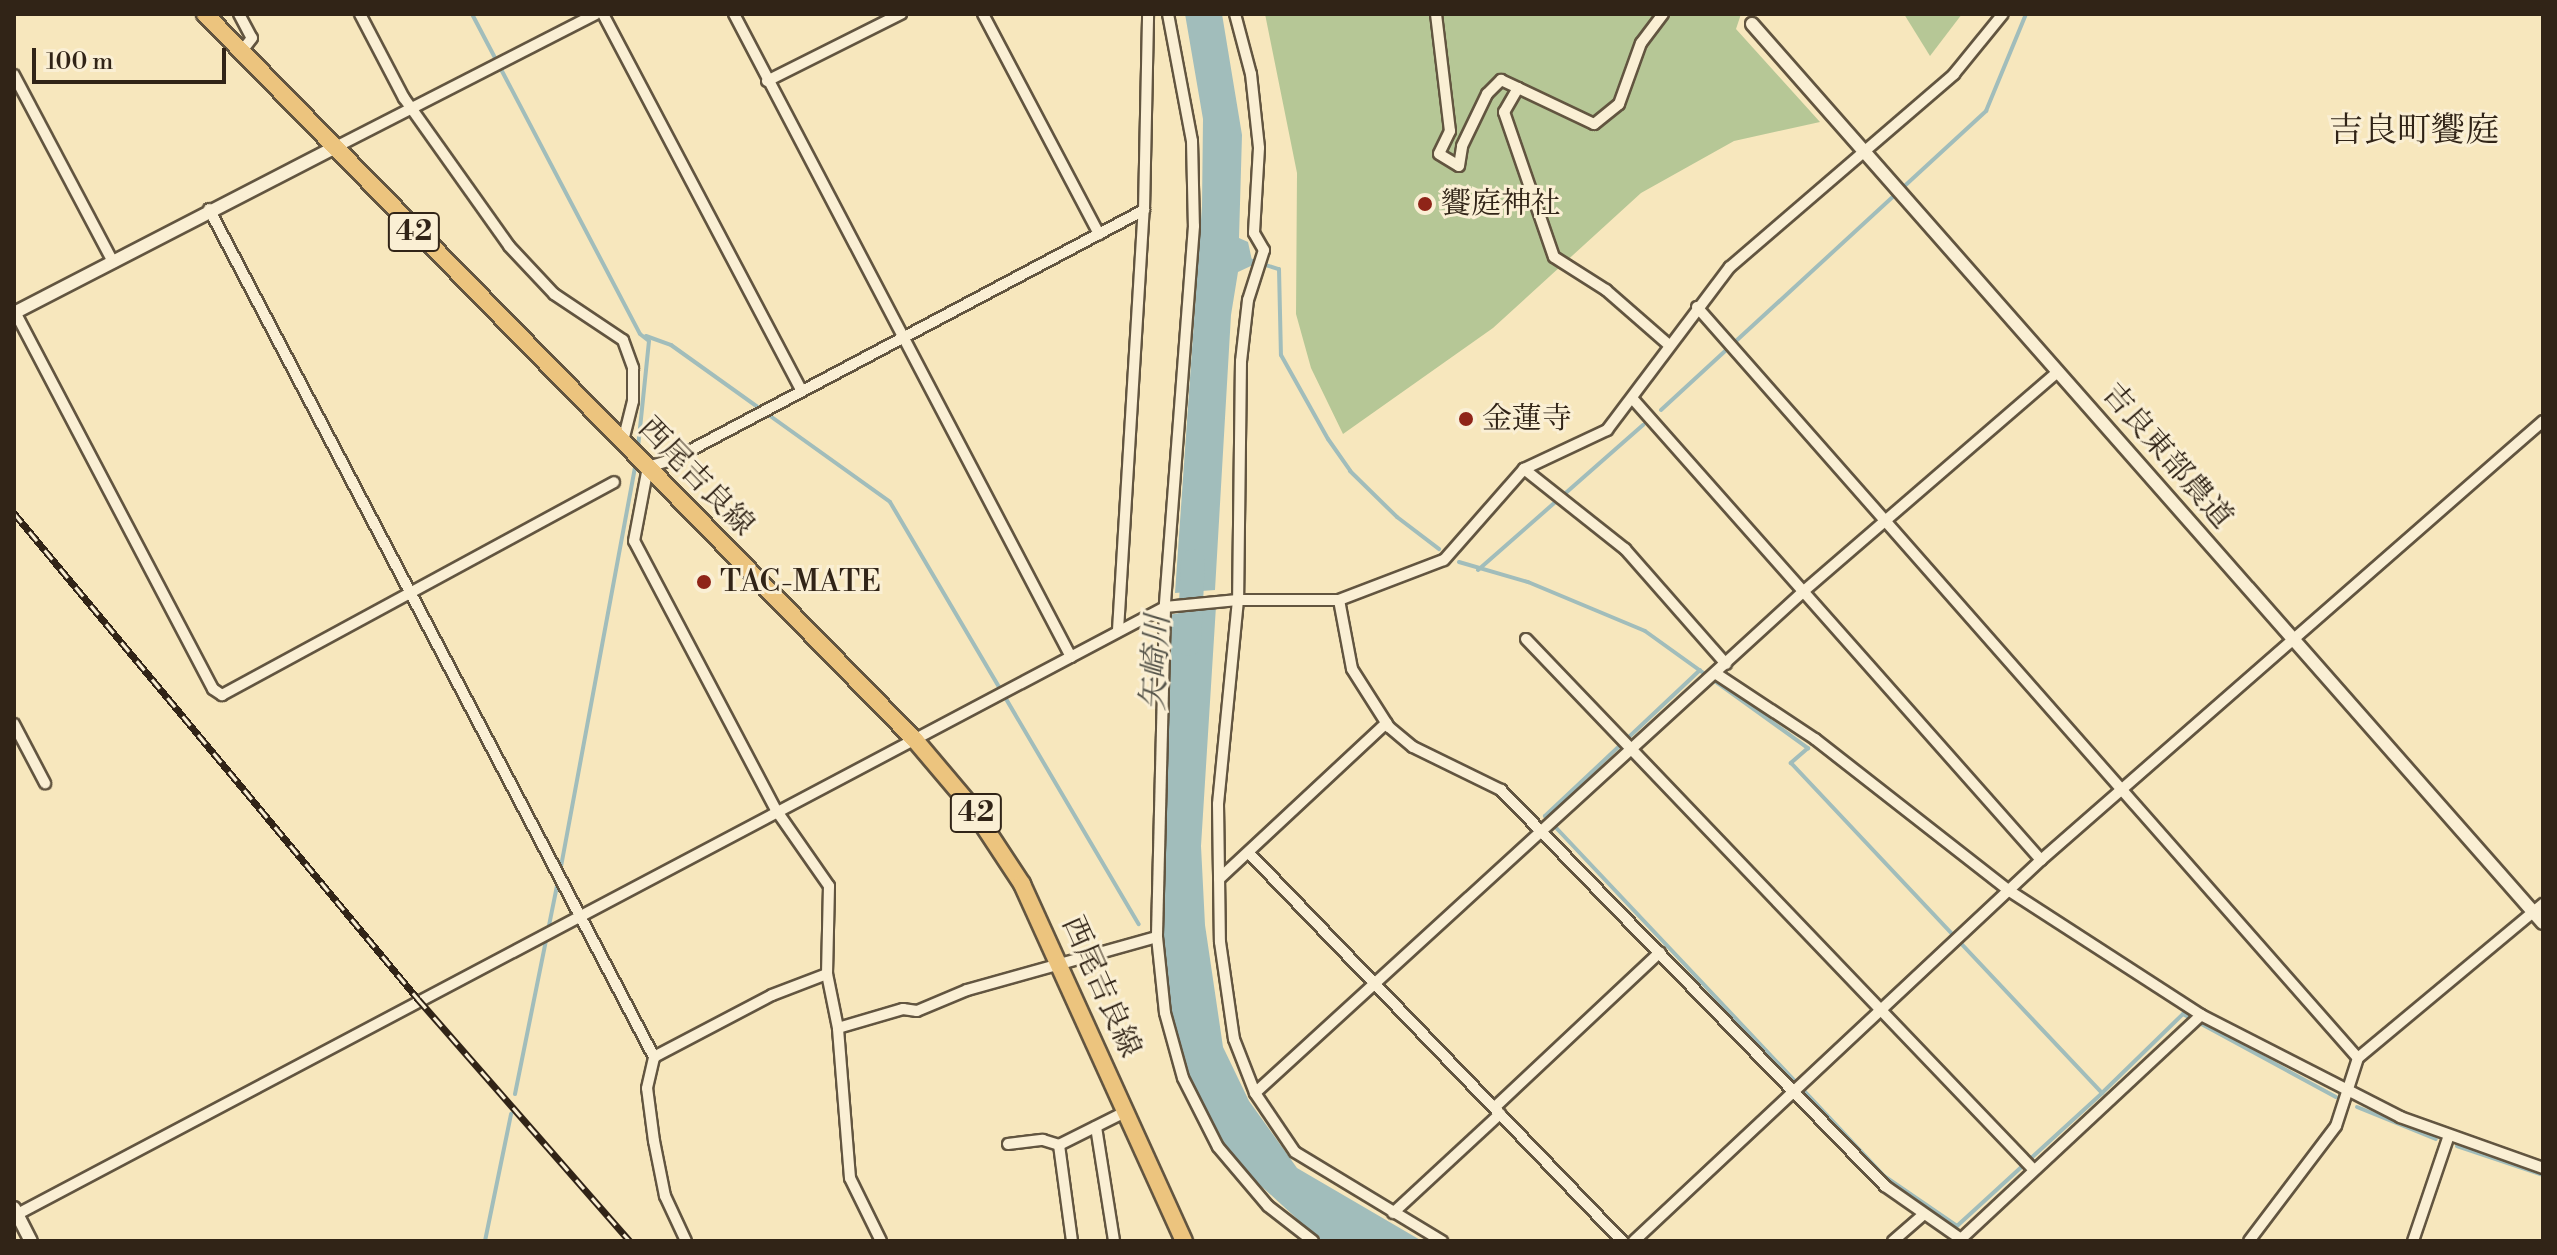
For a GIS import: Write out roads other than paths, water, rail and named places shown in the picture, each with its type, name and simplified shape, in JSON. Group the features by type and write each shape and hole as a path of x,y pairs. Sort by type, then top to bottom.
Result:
{"main road":[{"name":"西尾吉良線","path":"205,14 915,740 970,805 1022,884 1184,1241"}],"street":[{"path":"239,14 252,38 242,51"},
{"path":"360,14 414,108 509,246 554,294 623,340 633,368 633,401 625,443"},
{"path":"596,14 209,209 14,312 213,689 222,695 413,596 614,482"},
{"path":"603,14 801,389"},
{"path":"734,14 1071,657"},
{"path":"767,81 882,18 901,14"},
{"path":"983,14 1099,234"},
{"path":"1118,630 1144,210 1148,14"},
{"path":"1168,14 1192,141 1194,226 1165,607 1157,937 1171,1039 1198,1114 1241,1178 1313,1241"},
{"path":"1235,14 1251,74 1259,148 1254,233 1264,250 1248,300 1241,361 1238,600 1218,804 1220,942 1234,1039 1255,1093 1295,1152 1442,1241"},
{"path":"1436,14 1450,131 1439,154 1459,166 1462,146 1487,94 1501,80 1594,124 1619,104 1641,43 1663,14"},
{"path":"31,1241 15,1212 1165,607 1178,603 1238,600 1339,600 1444,560 1524,469 1593,440 1632,398 1697,307 1757,242 1867,152 1954,74 2003,14"},
{"name":"吉良東部農道","path":"1752,24 2294,640 2538,908 2543,923"},
{"path":"14,75 113,262"},
{"path":"1518,88 1504,112 1554,257 1606,290 1668,344"},
{"path":"209,209 572,894 654,1057 647,1088 654,1141 665,1196 686,1241"},
{"path":"881,1241 850,1178 838,1028 827,974 829,886 776,810 634,541 648,467 755,415 1144,210"},
{"path":"1697,307 1887,518 2358,1058"},
{"path":"1255,1093 1805,590 2058,372"},
{"path":"1632,398 2041,860"},
{"path":"1634,1241 1797,1092 2041,860 2543,421"},
{"path":"1524,469 1625,549 1726,664"},
{"path":"1339,600 1352,669 1386,723 1413,747 1501,790 1544,829 1885,1186 1962,1240 2033,1169 2201,1015"},
{"path":"1526,639 2033,1169"},
{"path":"1715,673 1815,739 2008,890 2201,1015 2350,1095 2543,1168"},
{"path":"1219,879 1386,723"},
{"path":"14,724 45,783"},
{"path":"1249,853 1622,1241"},
{"path":"2249,1241 2336,1126 2350,1095 2358,1058 2538,908"},
{"path":"838,1028 903,1009 917,1011 1060,962 1157,937"},
{"path":"1393,1213 1660,952"},
{"path":"654,1057 772,995 827,974"},
{"path":"1008,1144 1043,1140 1059,1145 1127,1111"},
{"path":"1096,1127 1114,1241"},
{"path":"2413,1241 2449,1135"},
{"path":"1059,1145 1072,1241"},
{"path":"1893,1241 1923,1215"}],"water":[{"path":"1185,14 1222,14 1242,135 1239,238 1248,242 1253,265 1238,272 1231,315 1215,590 1175,593 1202,206 1203,119"},
{"path":"1216,606 1201,846 1205,925 1223,1047 1249,1101 1297,1168 1422,1241 1320,1240 1234,1161 1200,1104 1176,1044 1167,1001 1162,907 1169,615"}],"waterway":[{"path":"472,14 640,334 649,341 638,447"},
{"path":"1661,410 1986,111 2026,14"},
{"path":"1249,260 1279,269 1281,355 1328,439 1350,471 1397,517 1439,549"},
{"path":"646,336 671,345 890,502 1139,924"},
{"path":"1478,570 1643,425"},
{"path":"560,872 636,460"},
{"name":"矢崎川","path":"1189,644 1193,561"},
{"path":"1459,562 1528,582 1645,631 1808,748 1791,763 2102,1093 2183,1014 2336,1097"},
{"path":"1700,670 1545,816 1884,1176 1957,1226 2102,1093"},
{"path":"515,1094 558,881"},
{"path":"2357,1107 2436,1139"},
{"path":"485,1241 511,1114"},
{"path":"2457,1146 2543,1175"}],"railway":[{"path":"14,513 418,999 630,1241"}],"place":[{"name":"饗庭神社","path":"1425,204"},
{"name":"金蓮寺","path":"1466,419"},
{"name":"TAC-MATE","path":"704,582"}],"district":[{"name":"吉良町饗庭","path":"2414,132"}]}
